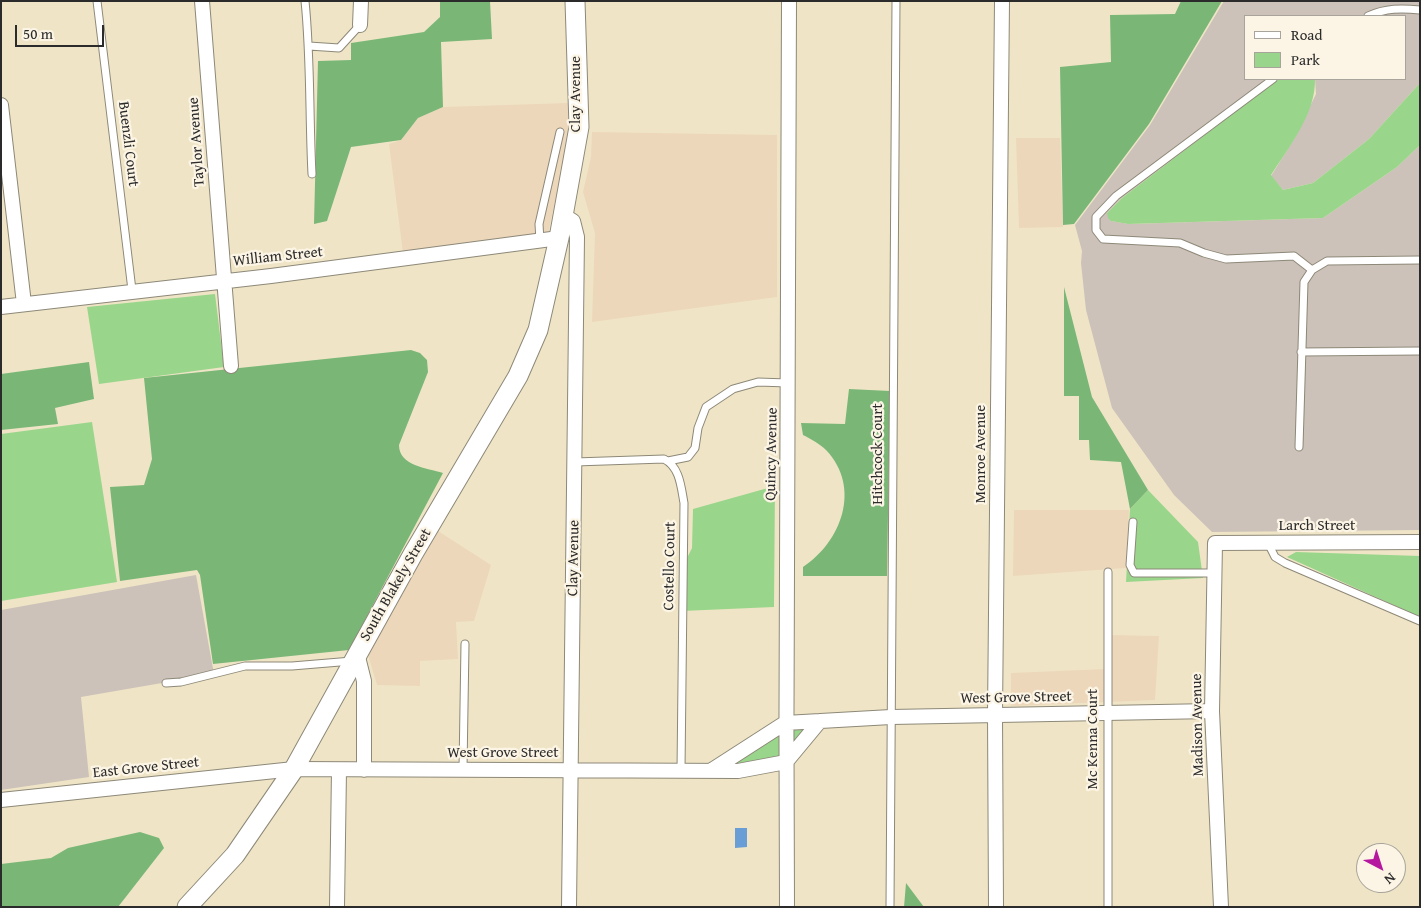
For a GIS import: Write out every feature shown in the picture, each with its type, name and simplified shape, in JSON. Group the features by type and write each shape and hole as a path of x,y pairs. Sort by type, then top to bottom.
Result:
{"main road":[{"name":"Clay Avenue","path":"559,238 579,127 575,1"},
{"name":"South Blakely Street","path":"187,907 234,855 294,769 354,657 518,376 538,330 559,238"}],"street":[{"name":"Taylor Avenue","path":"202,1 231,366"},
{"path":"360,1 360,25"},
{"name":"Quincy Avenue","path":"787,907 785,723 790,383 789,1"},
{"name":"Monroe Avenue","path":"996,907 995,714 1002,1"},
{"path":"1,105 24,304"},
{"name":"Clay Avenue","path":"563,215 573,221 578,237 569,907"},
{"name":"William Street","path":"1,307 132,290 271,276 559,238"},
{"name":"Larch Street","path":"1215,543 1420,542"},
{"name":"Madison Avenue","path":"1215,543 1212,710 1221,906"},
{"path":"354,657 364,681 364,770"},
{"name":"West Grove Street","path":"712,770 785,723 891,717 1212,710"},
{"path":"786,762 820,721"},
{"name":"West Grove Street","path":"294,769 738,770 786,762"},
{"name":"East Grove Street","path":"1,800 294,769"},
{"path":"337,907 339,770"}],"lane":[{"name":"Buenzli Court","path":"97,1 132,290"},
{"path":"305,1 309,46 308,102 312,174"},
{"name":"Hitchcock Court","path":"890,907 896,1"},
{"path":"1370,15 1382,10 1401,8 1420,10"},
{"path":"309,46 339,48 360,25"},
{"path":"1272,80 1116,196 1096,217 1096,230 1104,239 1180,243 1226,260 1294,256 1312,270"},
{"path":"540,240 539,224 560,132"},
{"path":"1300,446 1304,282 1312,270 1328,260 1420,260"},
{"path":"1301,352 1420,351"},
{"path":"575,462 664,459 668,461 688,457 695,448 698,428 706,407 733,389 758,382 790,383"},
{"name":"Costello Court","path":"668,461 673,463 677,472 684,503 681,770"},
{"path":"1133,522 1130,565 1134,573 1215,573"},
{"path":"1268,543 1275,557 1420,621"},
{"name":"Mc Kenna Court","path":"1108,572 1106,713 1108,907"},
{"path":"463,769 465,644"},
{"path":"166,683 181,682 245,666 292,666 354,657"}],"shaded area":[{"path":"1224,1 1420,1 1420,83 1369,139 1313,183 1283,190 1271,176 1294,139 1316,94 1315,80 1406,80 1406,15 1244,15 1244,80 1277,80 1122,198 1107,213 1111,221 1129,224 1323,218 1397,167 1420,145 1420,530 1212,532 1174,495 1112,408 1086,310 1081,263 1082,251 1075,225 1150,125"},
{"path":"568,103 568,142 548,234 403,253 389,144 401,140 418,118 443,107"},
{"path":"592,132 777,135 777,297 592,322 595,233 583,192 591,157"},
{"path":"1016,138 1060,138 1063,227 1019,228"},
{"path":"1014,510 1129,510 1126,568 1013,576"},
{"path":"438,531 491,565 474,621 456,622 458,659 420,661 420,686 377,685 368,655"},
{"path":"196,575 214,674 81,697 89,777 1,790 1,610"},
{"path":"1108,635 1159,636 1155,700 1011,706 1011,673 1105,669"}],"green space":[{"path":"440,1 490,1 492,39 441,42 443,107 418,118 401,140 351,147 327,221 314,224 318,61 351,60 351,43 424,32 440,17"},
{"path":"1181,1 1222,1 1149,124 1074,224 1063,225 1060,67 1111,62 1110,15 1175,14"},
{"path":"1277,80 1315,80 1314,92 1306,117 1271,175 1283,190 1313,183 1369,139 1420,83 1420,145 1397,167 1323,218 1128,224 1111,221 1107,213 1122,198"},
{"path":"1064,287 1092,397 1148,490 1130,509 1121,462 1090,460 1089,440 1079,440 1079,396 1064,396"},
{"path":"215,294 224,367 99,384 87,307"},
{"path":"411,350 420,353 427,360 428,372 399,445 400,452 404,458 415,465 443,473 349,650 213,664 200,575 197,570 120,581 110,487 144,485 152,459 144,378"},
{"path":"89,362 94,399 55,408 58,424 1,430 1,374"},
{"path":"849,389 890,391 887,576 803,576 803,567 828,544 836,529 845,497 843,481 837,465 824,448 803,435 801,423 845,424"},
{"path":"92,422 117,582 1,601 1,434"},
{"path":"775,486 774,607 682,611 686,560 692,548 693,509"},
{"path":"1148,490 1198,542 1203,578 1126,582 1130,509"},
{"path":"1296,552 1420,556 1420,617 1287,557"},
{"path":"820,721 786,762 712,770 785,723"},
{"path":"140,832 159,838 164,848 118,907 1,907 1,864 51,858 68,848"},
{"path":"906,883 924,907 904,907"}],"water":[{"path":"735,828 747,828 747,847 735,848"}]}
